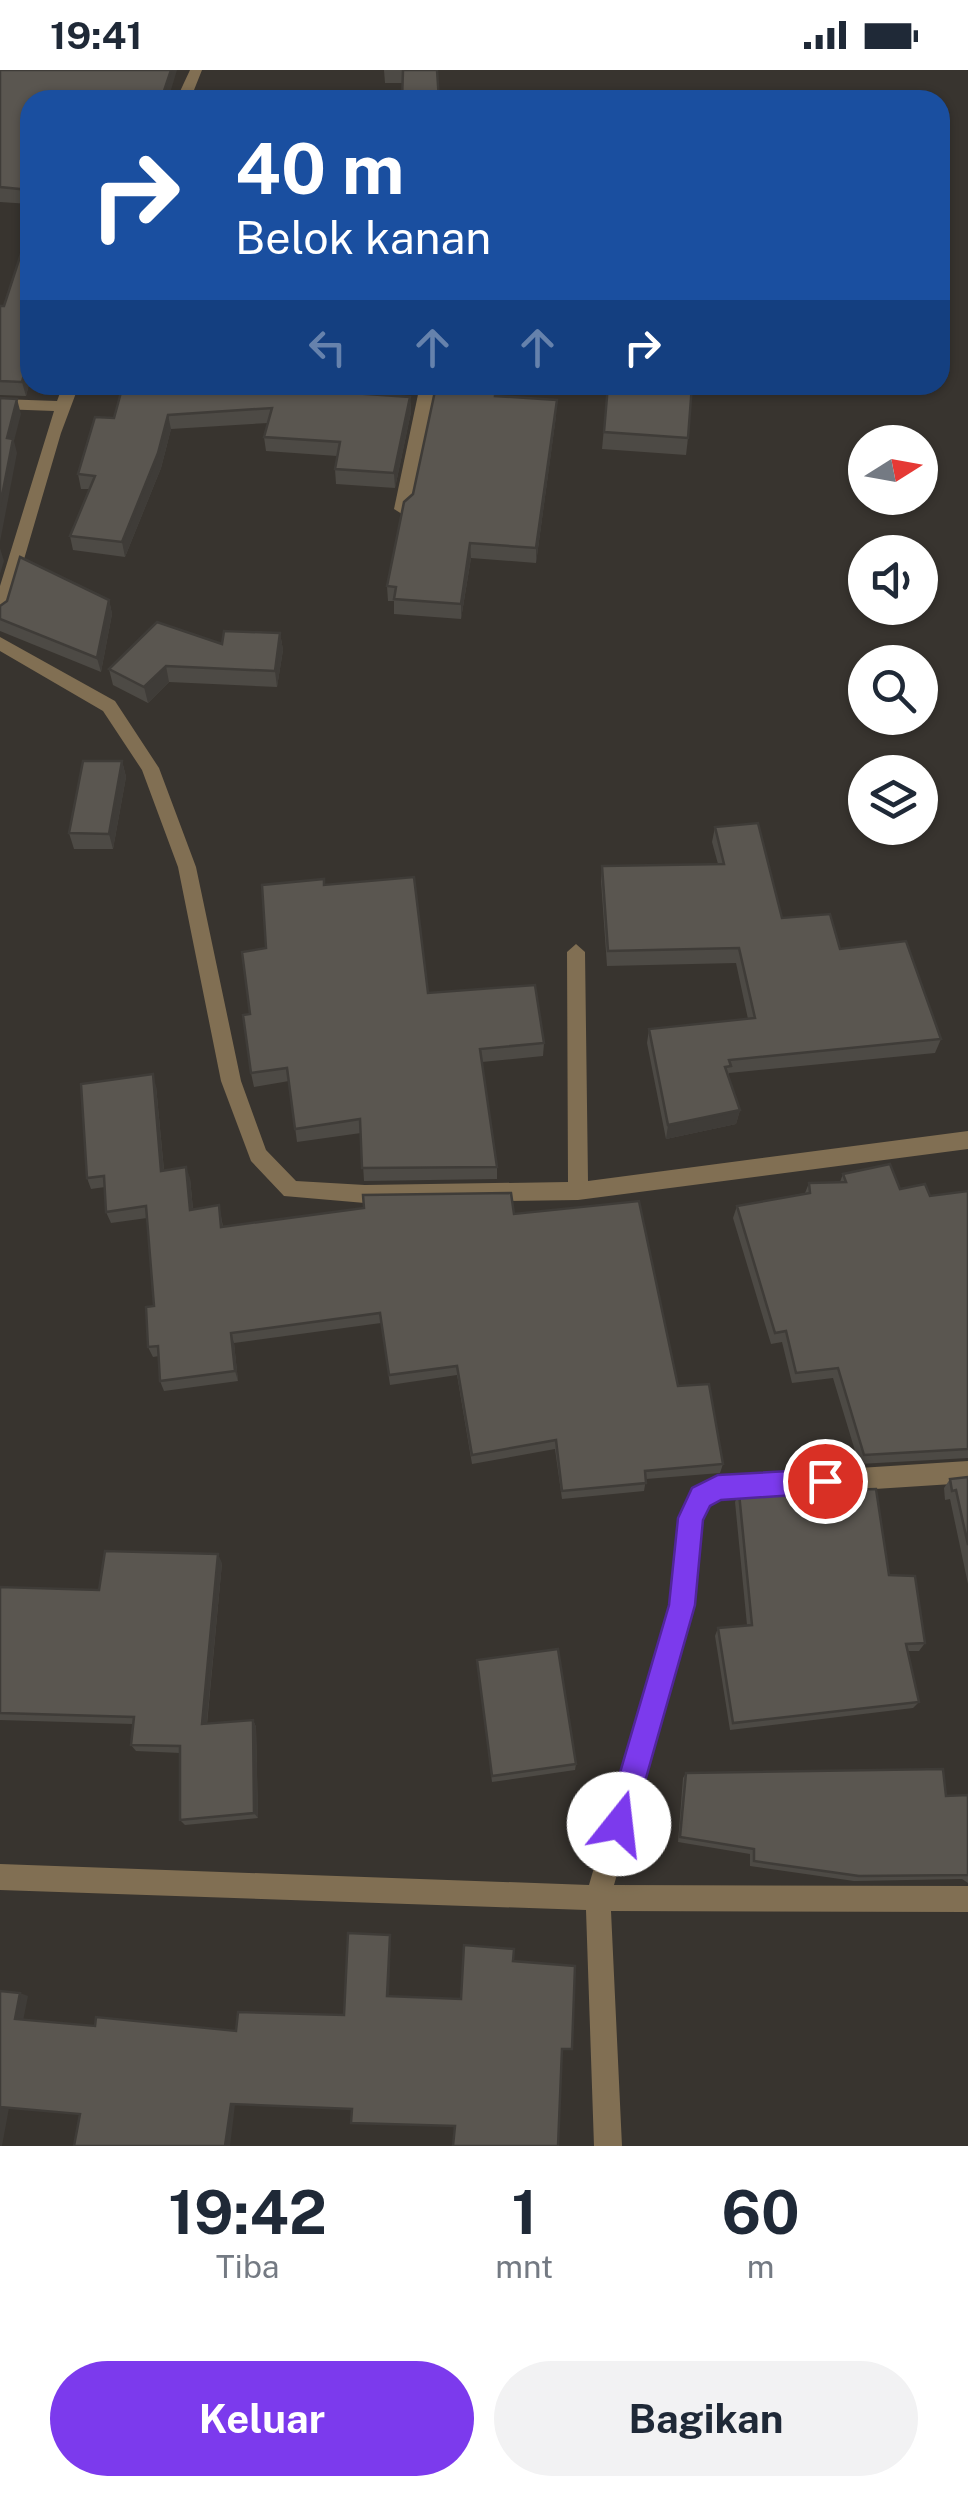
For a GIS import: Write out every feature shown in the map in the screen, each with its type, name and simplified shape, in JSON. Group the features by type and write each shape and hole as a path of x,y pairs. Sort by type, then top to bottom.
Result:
{"street":[{"path":"0,614 67,395"},
{"path":"402,509 426,395"},
{"path":"0,404 63,406"},
{"path":"0,643 109,706 150,768 187,867 230,1081 258,1155 292,1190 365,1194 578,1192 968,1140"},
{"path":"576,952 578,1192"},
{"path":"608,2146 598,1898 682,1605 690,1518 701,1497 718,1488 968,1472"},
{"path":"0,1877 598,1898 968,1899"}],"building":[{"path":"0,70 171,70 164,90 20,90 20,189 0,187"},
{"path":"403,70 437,70 438,90 402,90"},
{"path":"20,257 20,382 0,381 0,306 4,306"},
{"path":"120,395 410,397 394,473 335,469 340,442 264,437 272,408 168,415 158,453 122,542 70,536 95,476 78,474 95,417 114,418"},
{"path":"434,395 557,400 536,548 470,543 461,604 394,599 396,587 387,586 404,502 413,494"},
{"path":"607,395 691,395 688,438 604,432"},
{"path":"0,398 17,399 7,438 13,439 0,506"},
{"path":"20,557 109,600 97,658 0,619 0,606 7,601"},
{"path":"157,622 222,644 224,631 280,633 275,671 166,666 144,687 109,669"},
{"path":"83,761 122,761 109,834 69,833"},
{"path":"758,823 782,918 830,914 840,949 906,941 941,1039 729,1060 731,1066 725,1067 740,1110 668,1125 649,1029 755,1018 739,948 608,951 602,866 724,864 715,827"},
{"path":"414,877 428,993 535,985 544,1043 480,1049 497,1167 362,1168 360,1119 295,1129 287,1068 251,1073 243,1015 250,1014 242,952 266,948 262,885 324,879 324,885"},
{"path":"153,1074 161,1171 186,1167 190,1210 219,1205 221,1227 364,1208 363,1195 511,1193 514,1214 639,1201 678,1386 709,1384 723,1464 645,1471 646,1483 562,1491 556,1440 472,1455 457,1366 389,1375 380,1313 231,1333 235,1371 160,1381 158,1346 148,1347 146,1307 154,1306 146,1206 106,1212 104,1176 87,1178 81,1084"},
{"path":"890,1164 900,1189 925,1184 930,1196 968,1191 968,1449 864,1455 838,1368 796,1373 786,1331 775,1333 737,1206 810,1193 809,1183 846,1182 843,1174"},
{"path":"968,1477 968,1545 950,1479"},
{"path":"876,1489 889,1575 915,1576 925,1643 906,1644 919,1702 733,1723 718,1628 752,1625 739,1493"},
{"path":"105,1551 218,1554 202,1724 253,1720 254,1813 180,1820 180,1746 131,1745 134,1717 0,1713 0,1587 99,1590"},
{"path":"558,1649 576,1764 492,1776 477,1660"},
{"path":"943,1769 946,1796 968,1795 968,1875 859,1876 754,1861 754,1849 680,1837 686,1773"},
{"path":"348,1933 390,1935 387,1996 461,1999 464,1945 514,1949 513,1961 575,1966 572,2049 562,2049 558,2146 453,2146 455,2126 351,2123 352,2109 231,2104 225,2146 74,2146 80,2114 0,2107 0,1991 20,1993 15,2019 95,2026 96,2017 236,2031 238,2012 344,2015"}],"route":[{"path":"619,1824 682,1605 690,1518 701,1497 718,1488 825,1481"}]}
